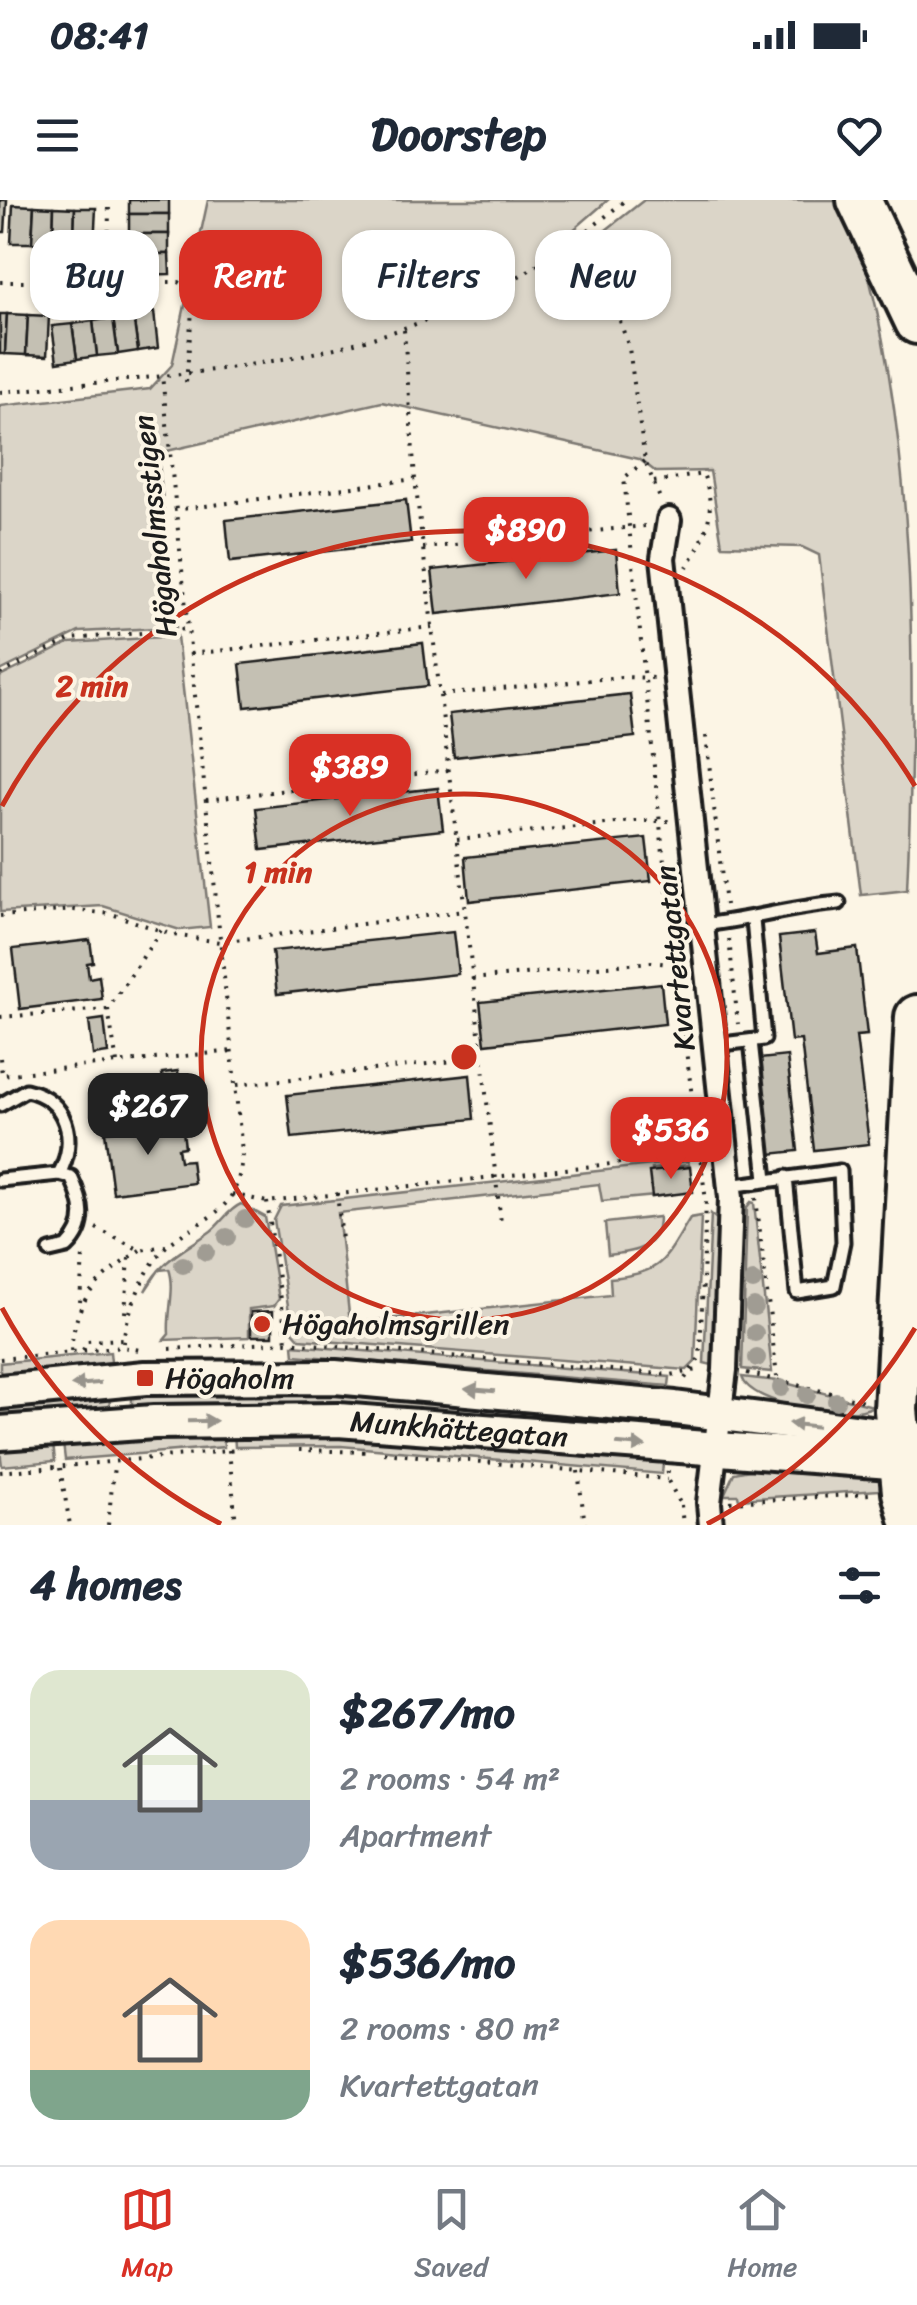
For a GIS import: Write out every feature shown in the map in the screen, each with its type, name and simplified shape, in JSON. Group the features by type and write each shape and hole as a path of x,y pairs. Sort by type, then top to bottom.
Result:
{"highway":[{"path":"859,200 917,321"},
{"path":"874,200 917,321"},
{"path":"913,1525 909,1451 896,1410 917,1016"}],"street":[{"name":"Kvartettgatan","path":"669,520 663,558 730,1186 721,1413 709,1503 711,1525"},
{"name":"Munkhättegatan","path":"0,1392 146,1378 336,1376 721,1413 909,1451"},
{"name":"Munkhättegatan","path":"0,1433 228,1436 338,1420 716,1451 909,1451"}],"lane":[{"path":"701,925 753,920 778,908 839,903"},
{"path":"714,1045 764,1039 753,920"},
{"path":"745,1041 760,1180"},
{"path":"0,1105 26,1090 45,1094 62,1110 68,1158 59,1174"},
{"path":"730,1186 786,1176 840,1171 843,1242 834,1286 797,1292 786,1176"},
{"path":"0,1180 59,1174 72,1178 82,1198 82,1225 66,1246 50,1251"}],"path":[{"path":"109,200 109,230"},
{"path":"585,230 624,200"},
{"path":"0,392 319,354 435,320 535,265"},
{"path":"0,282 30,283"},
{"path":"159,283 179,282 190,288 193,299 186,382"},
{"path":"423,548 632,530 669,520 645,461 629,348 620,320"},
{"path":"404,330 415,479 501,1222"},
{"name":"Högaholmsstigen","path":"162,375 242,1152 232,1194"},
{"path":"654,482 703,474 708,486 710,516 706,538 686,568"},
{"path":"174,510 415,479"},
{"path":"190,654 432,626"},
{"path":"0,674 72,638 187,629"},
{"path":"440,695 621,677 676,678"},
{"path":"705,722 727,922 745,1041"},
{"path":"206,800 448,770"},
{"path":"456,839 691,818"},
{"path":"0,916 74,910 137,920 161,930 220,942 464,911"},
{"path":"117,1063 108,1008 161,930"},
{"path":"472,979 651,962 675,968 705,964"},
{"path":"0,1017 108,1008"},
{"path":"0,1058 1,1075 233,1051"},
{"path":"236,1085 481,1058"},
{"path":"80,1306 108,1270 140,1250 166,1246 206,1224 232,1194 267,1202 494,1174 726,1153"},
{"path":"760,1180 777,1377"},
{"path":"336,1193 342,1240"},
{"path":"267,1202 287,1342"},
{"path":"82,1225 118,1236 140,1250"},
{"path":"125,1316 166,1246"},
{"path":"71,1352 84,1252"},
{"path":"83,1350 87,1342 123,1341 129,1258"},
{"path":"228,1436 236,1525"},
{"path":"0,1472 228,1436 246,1450"},
{"path":"282,1449 375,1452 667,1479"},
{"path":"60,1465 70,1525"},
{"path":"108,1525 114,1466"},
{"path":"578,1471 585,1525"},
{"path":"680,1503 683,1525"}],"shaded area":[{"path":"208,200 608,200 573,230 535,230 535,320 671,320 671,230 606,230 644,200 847,200 870,281 887,365 907,539 912,716 907,890 861,895 819,555 802,547 722,545 710,471 656,472 639,459 382,402 158,453 176,627 79,632 0,671 0,406 150,389 172,365 182,320 322,320 322,230 201,230"},
{"path":"177,636 210,927 180,930 103,906 0,912 0,677 69,643"},
{"path":"688,1161 689,1165 652,1169 655,1196 602,1201 599,1184 338,1213 350,1323 611,1295 610,1278 642,1272 661,1262 690,1218 701,1216 695,1362 687,1370 300,1339 292,1330 274,1220 281,1206"},
{"path":"751,1202 772,1372 742,1369 747,1207"},
{"path":"241,1204 265,1217 279,1299 274,1306 249,1309 249,1337 164,1340 169,1334 172,1284 169,1269 159,1270"},
{"path":"711,1214 720,1222 712,1365 704,1363"},
{"path":"659,1217 650,1242 636,1250 608,1255 605,1223"},
{"path":"293,1345 670,1377 669,1386 294,1355"},
{"path":"110,1352 111,1362 0,1374 0,1363"},
{"path":"742,1377 778,1381 873,1406 845,1412 803,1408 763,1396"},
{"path":"286,1387 669,1418 668,1433 342,1405 132,1406 132,1391"},
{"path":"109,1392 110,1408 0,1419 0,1404"},
{"path":"234,1432 385,1438 663,1463 662,1474 341,1446 235,1447"},
{"path":"223,1433 224,1447 65,1460 63,1443"},
{"path":"53,1444 55,1461 2,1466 0,1450"},
{"path":"765,1467 883,1477 896,1489 739,1499 738,1495 724,1495 734,1473"}],"building":[{"path":"0,200 7,200 5,232 0,232"},
{"path":"129,200 169,200 169,214 129,214"},
{"path":"13,205 34,206 30,243 11,243"},
{"path":"34,206 54,207 53,230 33,230"},
{"path":"54,207 75,208 74,230 53,230"},
{"path":"75,208 96,208 95,230 74,230"},
{"path":"129,214 169,214 169,234 129,230"},
{"path":"159,234 169,234 169,254 159,254"},
{"path":"159,254 169,254 170,274 159,274"},
{"path":"0,314 7,314 5,354 0,354"},
{"path":"7,314 28,315 26,355 5,354"},
{"path":"28,315 30,320 49,320 47,356 26,355"},
{"path":"113,320 134,320 138,351 118,354"},
{"path":"113,320 118,354 97,356 93,321"},
{"path":"134,320 155,320 158,348 138,351"},
{"path":"93,321 97,356 77,359 72,324"},
{"path":"72,324 77,359 57,362 52,326"},
{"path":"406,500 411,542 230,562 226,520"},
{"path":"616,550 620,593 437,614 432,570"},
{"path":"423,643 428,686 245,707 240,664"},
{"path":"630,694 635,737 454,757 449,714"},
{"path":"438,788 443,830 261,850 256,808"},
{"path":"646,838 651,881 469,901 465,857"},
{"path":"453,932 458,974 277,994 272,951"},
{"path":"815,933 818,953 857,948 867,1035 856,1036 869,1144 814,1150 801,1040 791,1041 779,937"},
{"path":"90,940 93,962 87,963 89,978 99,976 102,999 20,1009 13,949"},
{"path":"661,983 665,1024 485,1044 480,1002"},
{"path":"104,1019 108,1053 93,1055 89,1021"},
{"path":"787,1056 798,1151 770,1154 759,1059"},
{"path":"178,1071 182,1105 166,1107 162,1073"},
{"path":"470,1075 474,1119 292,1138 287,1095"},
{"path":"182,1123 185,1147 178,1148 180,1161 191,1160 194,1183 113,1193 105,1132"},
{"path":"690,1167 693,1192 652,1197 649,1172"},
{"name":"Högaholmsgrillen","path":"273,1311 273,1336 251,1336 251,1312"}],"place":[{"name":"Högaholmsgrillen","path":"262,1324"},
{"name":"Högaholm","path":"145,1378"}]}
